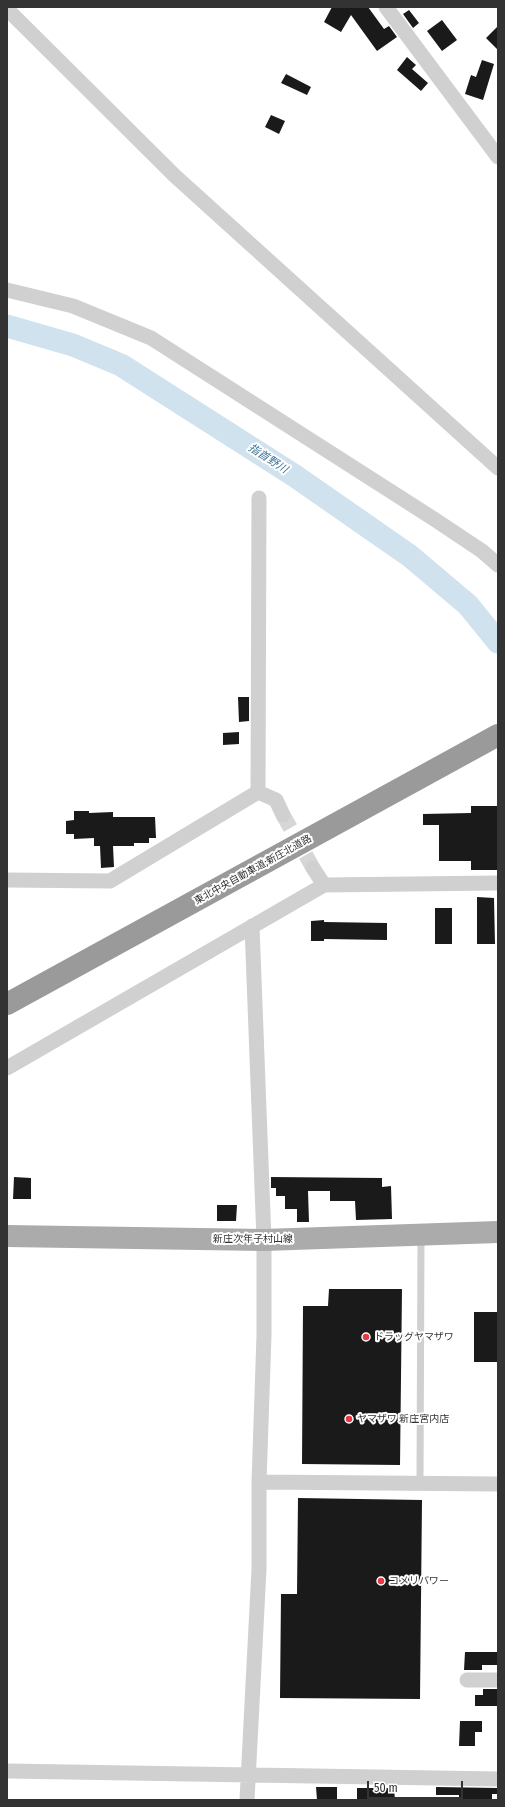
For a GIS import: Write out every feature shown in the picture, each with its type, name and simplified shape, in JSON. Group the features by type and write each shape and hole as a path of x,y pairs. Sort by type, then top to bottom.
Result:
{"highway":[{"name":"東北中央自動車道;新庄北道路","path":"7,1004 493,738"}],"main road":[{"name":"新庄次年子村山線","path":"7,1236 264,1240 498,1232"}],"street":[{"path":"386,7 498,157"},
{"path":"7,9 175,176 498,468"},
{"path":"7,290 73,306 151,338 434,519 482,551 498,565"},
{"path":"258,792 259,498"},
{"path":"258,792 276,800 283,815"},
{"path":"7,880 110,881 258,792"},
{"path":"313,868 324,885"},
{"path":"7,1068 324,885 498,883"},
{"path":"247,1800 259,1569 259,1482 264,1335 264,1240 252,926"},
{"path":"259,1482 498,1484"},
{"path":"467,1680 498,1680"},
{"path":"7,1771 498,1779"}],"lane":[{"path":"420,1483 421,1234"}],"building":[{"path":"332,7 368,7 384,29 389,26 397,37 377,51 351,15 341,32 324,22"},
{"path":"409,10 419,23 413,28 403,14"},
{"path":"442,20 457,40 442,51 427,31"},
{"path":"498,26 498,50 486,38"},
{"path":"407,57 416,65 412,69 428,83 421,91 397,70"},
{"path":"482,60 494,64 483,100 465,94 471,75 476,77"},
{"path":"286,74 311,87 307,95 281,83"},
{"path":"271,115 285,121 279,134 265,127"},
{"path":"238,697 249,697 249,721 239,722"},
{"path":"239,732 239,744 223,745 223,733"},
{"path":"471,806 498,806 498,870 471,870 471,861 439,861 439,825 423,825 423,814 471,813"},
{"path":"74,811 89,811 89,813 113,812 113,817 155,817 156,838 149,838 149,843 134,843 134,846 113,846 114,867 101,868 100,846 94,846 94,838 74,839 74,834 66,834 66,821 74,820"},
{"path":"477,897 494,898 495,944 477,944"},
{"path":"435,908 452,908 452,944 435,944"},
{"path":"324,920 324,922 387,923 387,940 324,939 324,941 311,941 311,921"},
{"path":"14,1177 31,1178 31,1199 13,1199"},
{"path":"271,1177 382,1178 382,1187 391,1186 392,1219 356,1220 355,1201 330,1201 330,1191 308,1191 309,1222 297,1222 297,1209 285,1209 285,1196 276,1196 276,1188 271,1188"},
{"path":"217,1205 237,1205 236,1221 217,1221"},
{"path":"329,1289 402,1289 400,1465 302,1464 303,1306 328,1306"},
{"path":"474,1312 498,1312 498,1362 474,1362"},
{"path":"298,1498 422,1500 420,1699 280,1698 281,1594 297,1594"},
{"path":"465,1652 498,1652 498,1665 482,1665 482,1670 464,1670"},
{"path":"483,1689 498,1689 498,1706 475,1706 475,1695 483,1695"},
{"path":"460,1721 482,1721 482,1732 475,1732 475,1746 459,1746"},
{"path":"316,1787 337,1787 337,1800 317,1800"},
{"path":"436,1787 498,1788 498,1794 492,1794 492,1800 459,1800 459,1795 436,1795"},
{"path":"357,1788 394,1788 395,1800 357,1800"}],"waterway":[{"name":"指首野川","path":"7,326 73,345 121,365 295,476 410,556 468,605 498,642"}],"tunnel":[{"path":"283,815 313,868"}],"place":[{"name":"ドラッグヤマザワ","path":"366,1337"},
{"name":"ヤマザワ 新庄宮内店","path":"349,1419"},
{"name":"コメリパワー","path":"381,1581"}]}
